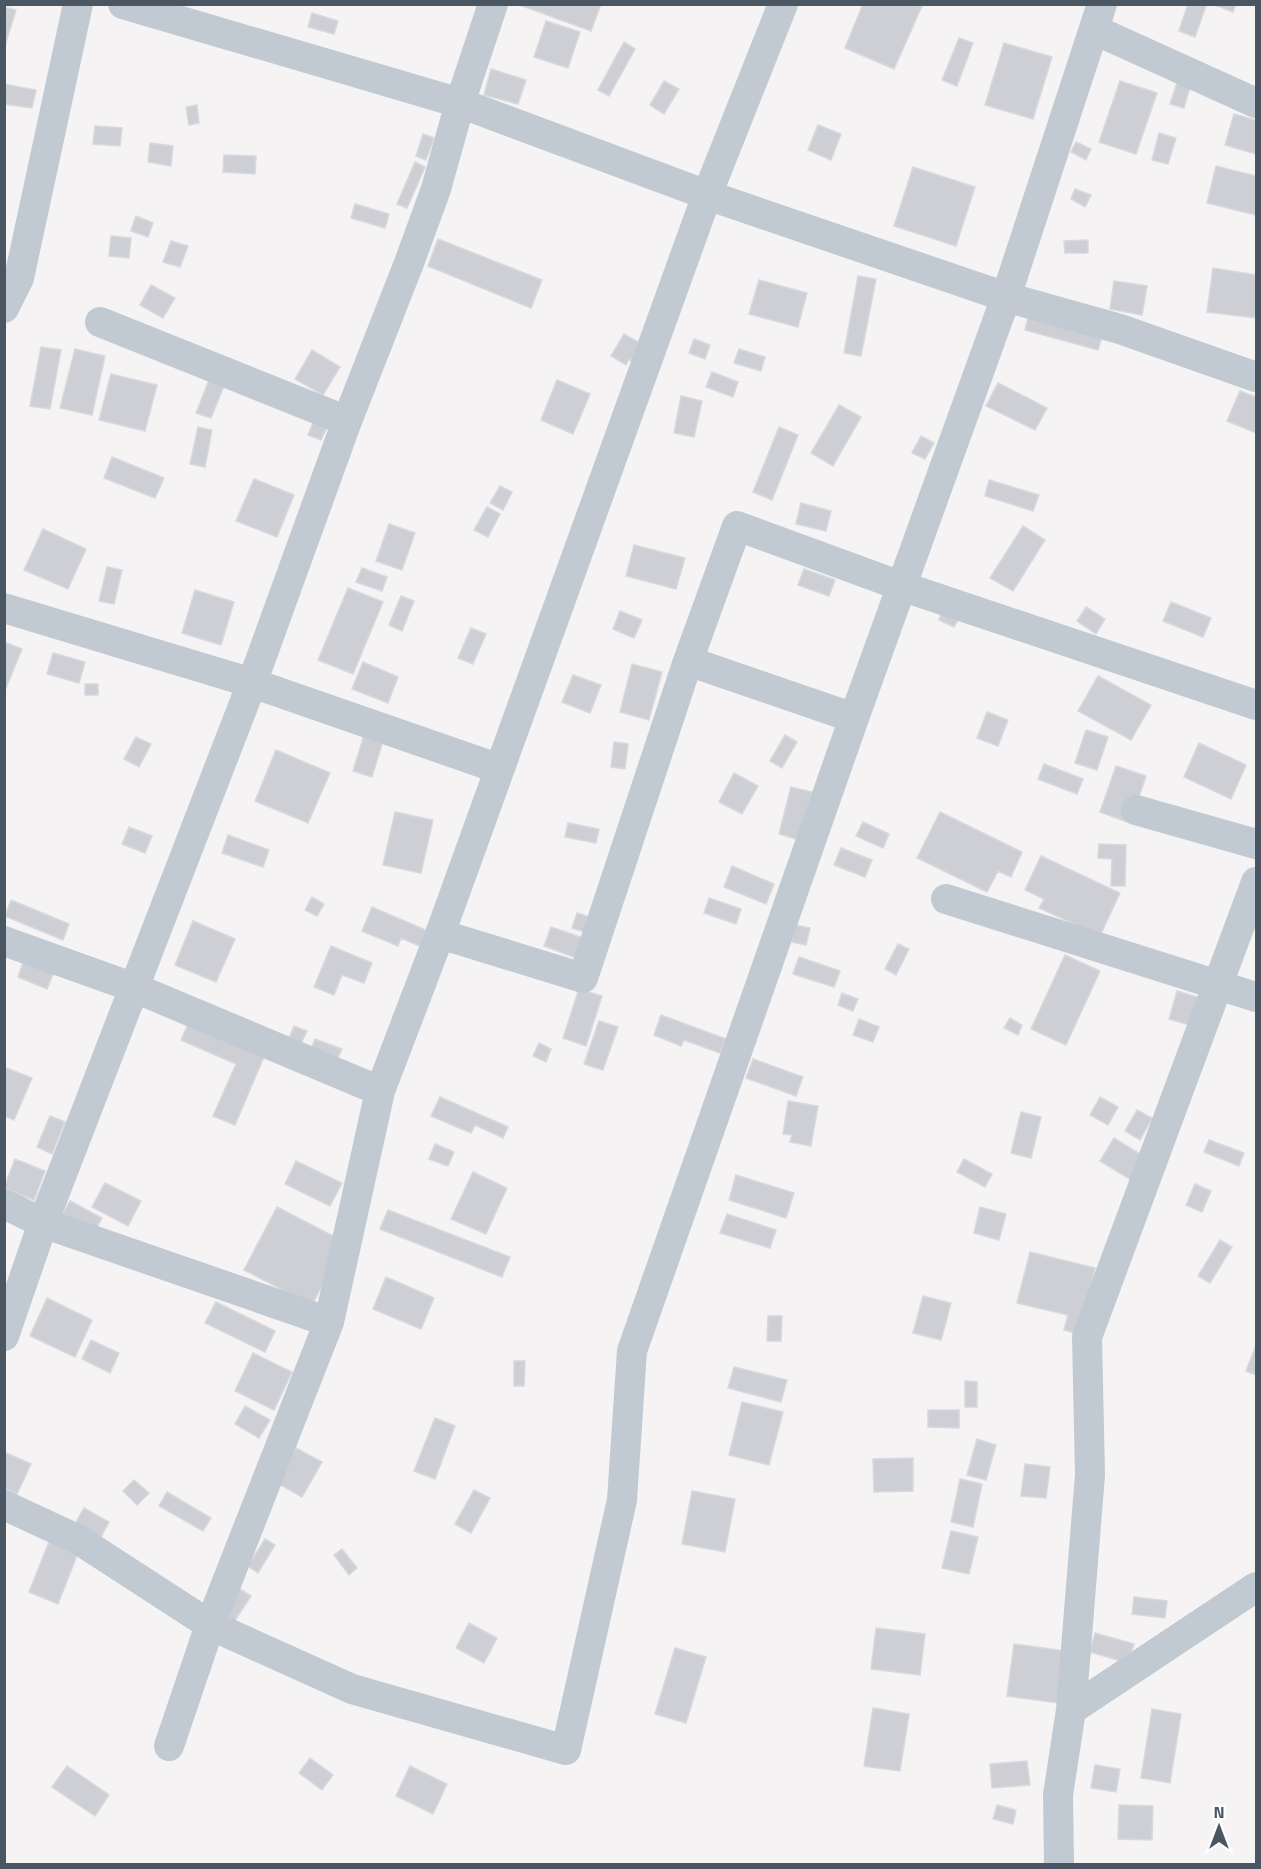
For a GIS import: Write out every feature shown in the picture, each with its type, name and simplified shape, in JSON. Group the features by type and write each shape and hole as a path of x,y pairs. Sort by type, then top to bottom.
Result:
{"street":[{"path":"4,308 78,4"},
{"path":"123,4 460,103 707,195 1006,297 1120,329 1257,377"},
{"path":"4,1336 43,1223 252,683 346,421 436,189 460,103 493,4"},
{"path":"169,1746 210,1625 329,1322 380,1091 440,934 497,768 707,195 783,4"},
{"path":"4,1505 79,1540 210,1625 352,1689 566,1750 622,1500 632,1351 854,718 1006,297 1099,17 1257,103"},
{"path":"100,322 346,421"},
{"path":"440,934 583,978 688,661 737,526 901,586 1257,705"},
{"path":"4,608 252,683 497,768"},
{"path":"688,661 854,718"},
{"path":"1136,810 1257,844"},
{"path":"1059,1864 1058,1795 1071,1710 1090,1475 1087,1337 1257,882"},
{"path":"946,899 1257,997"},
{"path":"4,941 135,988 380,1091"},
{"path":"4,1203 43,1223 329,1322"},
{"path":"1071,1710 1257,1587"}],"building":[{"path":"517,4 601,4 591,31"},
{"path":"863,4 922,6 894,69 845,48"},
{"path":"1188,4 1206,6 1195,37 1179,31"},
{"path":"1212,4 1236,4 1233,12"},
{"path":"4,7 16,10 4,49"},
{"path":"312,13 338,21 334,34 308,27"},
{"path":"546,21 580,32 568,68 534,57"},
{"path":"959,38 973,43 957,86 942,80"},
{"path":"624,42 635,49 609,96 598,90"},
{"path":"1004,43 1052,57 1033,119 985,105"},
{"path":"491,69 526,80 518,104 484,95"},
{"path":"1178,80 1191,84 1184,108 1170,104"},
{"path":"664,81 679,89 664,114 650,105"},
{"path":"1120,81 1157,93 1136,154 1099,142"},
{"path":"4,84 36,90 32,108 4,104"},
{"path":"197,105 199,123 189,125 186,107"},
{"path":"1234,114 1256,120 1256,154 1225,145"},
{"path":"818,125 841,134 831,160 808,150"},
{"path":"95,126 122,128 120,146 93,144"},
{"path":"1159,133 1176,138 1168,164 1152,160"},
{"path":"423,134 434,138 426,160 416,156"},
{"path":"1076,142 1091,149 1086,160 1071,152"},
{"path":"150,143 173,146 171,166 148,162"},
{"path":"224,155 256,156 255,174 223,172"},
{"path":"415,162 425,167 407,208 397,204"},
{"path":"1216,166 1256,176 1256,215 1207,203"},
{"path":"913,167 975,187 956,246 894,226"},
{"path":"1075,189 1091,195 1085,207 1071,199"},
{"path":"355,204 389,214 385,228 351,218"},
{"path":"136,216 153,223 148,237 131,231"},
{"path":"111,236 131,238 129,258 109,256"},
{"path":"438,239 542,280 531,308 428,266"},
{"path":"1088,240 1088,253 1065,253 1064,241"},
{"path":"171,241 188,246 180,267 163,262"},
{"path":"1213,268 1256,275 1256,318 1207,312"},
{"path":"858,276 876,279 861,356 844,353"},
{"path":"759,280 807,293 798,327 749,314"},
{"path":"1114,281 1147,286 1142,315 1110,309"},
{"path":"151,285 175,298 163,318 140,305"},
{"path":"1029,313 1103,334 1098,350 1025,330"},
{"path":"624,334 647,347 637,363 629,359 626,365 611,356"},
{"path":"694,339 710,345 705,359 689,353"},
{"path":"41,347 61,350 50,409 30,406"},
{"path":"75,349 105,356 92,415 60,408"},
{"path":"739,349 765,357 761,371 734,363"},
{"path":"312,350 340,367 323,395 295,379"},
{"path":"712,372 738,382 733,397 706,387"},
{"path":"111,374 157,385 145,431 99,420"},
{"path":"209,380 224,386 211,418 196,413"},
{"path":"557,380 590,394 573,434 541,420"},
{"path":"998,383 1047,408 1035,430 986,406"},
{"path":"1240,391 1256,397 1256,433 1227,421"},
{"path":"681,396 702,401 694,437 674,433"},
{"path":"839,405 861,417 833,466 811,453"},
{"path":"315,418 329,423 321,440 308,435"},
{"path":"198,427 212,430 205,467 190,464"},
{"path":"779,427 798,435 772,500 753,492"},
{"path":"921,436 934,443 925,459 912,453"},
{"path":"112,457 164,478 155,498 104,478"},
{"path":"254,479 294,495 277,537 236,521"},
{"path":"989,480 1039,495 1033,511 985,496"},
{"path":"500,486 512,492 503,510 490,503"},
{"path":"801,503 831,511 826,531 796,524"},
{"path":"487,507 500,514 488,537 474,530"},
{"path":"389,524 415,533 402,570 376,561"},
{"path":"1023,526 1045,540 1013,591 990,578"},
{"path":"43,529 86,549 68,589 24,570"},
{"path":"634,545 685,558 676,589 626,576"},
{"path":"107,567 122,570 114,604 99,601"},
{"path":"362,568 387,577 382,591 356,582"},
{"path":"804,569 835,580 829,596 798,585"},
{"path":"348,588 383,602 353,674 318,660"},
{"path":"195,590 234,602 221,645 182,633"},
{"path":"401,596 414,601 402,631 389,625"},
{"path":"1171,602 1211,618 1203,637 1163,621"},
{"path":"1086,607 1105,619 1096,634 1077,621"},
{"path":"620,611 642,620 634,638 613,629"},
{"path":"942,611 959,618 954,627 939,620"},
{"path":"471,628 486,634 473,664 458,658"},
{"path":"4,642 22,649 4,693"},
{"path":"53,653 85,662 79,683 47,674"},
{"path":"363,662 398,677 388,703 352,689"},
{"path":"632,664 662,672 649,720 620,712"},
{"path":"573,675 601,685 590,713 562,702"},
{"path":"1098,676 1151,705 1131,740 1078,711"},
{"path":"85,684 98,684 98,695 85,695"},
{"path":"987,712 1008,720 998,746 977,738"},
{"path":"1086,730 1108,737 1097,770 1075,763"},
{"path":"364,735 383,741 372,777 353,771"},
{"path":"785,735 797,742 782,768 770,761"},
{"path":"136,737 151,744 139,767 124,759"},
{"path":"614,742 628,744 625,769 611,767"},
{"path":"1199,743 1246,765 1231,799 1184,777"},
{"path":"276,750 330,773 308,823 255,801"},
{"path":"1044,764 1083,779 1077,794 1038,779"},
{"path":"1116,766 1146,776 1130,823 1100,812"},
{"path":"734,773 758,786 742,814 719,802"},
{"path":"791,787 812,792 799,840 779,834"},
{"path":"395,812 433,820 421,873 383,865"},
{"path":"940,812 1022,852 1011,877 998,871 987,892 917,858"},
{"path":"863,822 889,834 883,848 856,836"},
{"path":"568,823 599,829 596,843 565,837"},
{"path":"129,827 152,836 145,853 122,844"},
{"path":"228,835 269,850 263,867 222,853"},
{"path":"1099,844 1126,845 1125,886 1111,886 1112,859 1098,858"},
{"path":"841,848 872,860 865,877 834,865"},
{"path":"1041,856 1120,893 1100,936 1039,908 1044,899 1025,890"},
{"path":"732,866 774,884 766,904 724,887"},
{"path":"312,897 324,904 317,916 305,910"},
{"path":"709,898 741,909 736,924 704,913"},
{"path":"11,900 69,924 63,940 5,916"},
{"path":"372,907 430,932 424,948 401,938 398,946 362,931"},
{"path":"577,913 596,919 591,934 572,928"},
{"path":"193,921 235,939 216,982 175,965"},
{"path":"795,925 810,928 806,945 792,942"},
{"path":"551,927 589,940 582,960 544,946"},
{"path":"898,944 909,949 896,975 885,969"},
{"path":"331,946 372,963 364,983 342,975 334,995 314,987"},
{"path":"1065,955 1100,971 1066,1045 1031,1029"},
{"path":"799,957 840,971 834,987 793,974"},
{"path":"24,960 54,972 47,989 18,977"},
{"path":"579,989 602,996 586,1046 563,1038"},
{"path":"1177,991 1204,999 1196,1027 1169,1019"},
{"path":"842,993 858,999 853,1011 838,1005"},
{"path":"661,1015 726,1039 720,1053 684,1040 681,1046 654,1035"},
{"path":"1010,1018 1022,1025 1018,1035 1004,1028"},
{"path":"859,1019 879,1027 873,1042 853,1035"},
{"path":"190,1020 266,1052 235,1125 213,1116 236,1064 181,1040"},
{"path":"599,1021 618,1027 603,1070 584,1064"},
{"path":"294,1026 307,1031 300,1046 288,1041"},
{"path":"315,1039 342,1049 336,1062 310,1052"},
{"path":"539,1043 551,1049 546,1062 533,1056"},
{"path":"753,1059 803,1077 796,1096 746,1078"},
{"path":"4,1067 32,1078 14,1120 4,1116"},
{"path":"440,1097 508,1127 503,1138 475,1125 471,1133 431,1116"},
{"path":"1100,1097 1118,1107 1108,1125 1090,1115"},
{"path":"788,1101 818,1106 811,1146 790,1142 792,1135 783,1134"},
{"path":"1137,1110 1152,1118 1140,1140 1125,1131"},
{"path":"1021,1112 1041,1117 1031,1158 1011,1153"},
{"path":"50,1116 65,1122 52,1154 37,1147"},
{"path":"1114,1138 1145,1157 1131,1180 1100,1161"},
{"path":"1209,1140 1244,1153 1239,1166 1204,1152"},
{"path":"435,1144 454,1152 448,1166 429,1159"},
{"path":"15,1159 45,1171 34,1200 4,1188"},
{"path":"964,1159 992,1174 985,1187 957,1172"},
{"path":"296,1161 342,1183 330,1206 285,1184"},
{"path":"473,1172 507,1188 486,1234 451,1219"},
{"path":"736,1175 794,1193 786,1218 729,1200"},
{"path":"105,1183 141,1201 128,1226 92,1207"},
{"path":"1195,1184 1211,1191 1202,1212 1186,1205"},
{"path":"70,1201 102,1218 95,1231 63,1214"},
{"path":"277,1207 345,1242 312,1305 244,1270"},
{"path":"980,1207 1006,1214 999,1240 974,1233"},
{"path":"388,1210 510,1257 502,1277 380,1229"},
{"path":"727,1214 776,1230 770,1248 720,1233"},
{"path":"1220,1240 1232,1247 1210,1283 1198,1276"},
{"path":"1030,1252 1095,1268 1079,1334 1064,1330 1068,1315 1017,1303"},
{"path":"386,1277 434,1298 421,1329 373,1309"},
{"path":"923,1296 951,1303 941,1340 913,1333"},
{"path":"47,1298 92,1320 75,1357 30,1336"},
{"path":"216,1302 275,1331 265,1352 205,1323"},
{"path":"768,1316 782,1316 781,1341 767,1341"},
{"path":"91,1340 119,1353 110,1373 82,1359"},
{"path":"1256,1345 1256,1375 1246,1371"},
{"path":"253,1353 292,1372 274,1410 235,1391"},
{"path":"514,1361 525,1361 524,1386 514,1386"},
{"path":"734,1367 787,1380 781,1402 728,1388"},
{"path":"965,1381 977,1382 977,1407 965,1407"},
{"path":"742,1402 783,1412 769,1465 729,1455"},
{"path":"245,1406 270,1420 259,1438 235,1424"},
{"path":"928,1410 959,1410 959,1428 928,1427"},
{"path":"435,1418 455,1426 435,1479 414,1471"},
{"path":"977,1439 996,1445 986,1480 967,1475"},
{"path":"296,1448 322,1462 302,1497 277,1483"},
{"path":"4,1452 31,1464 17,1494 4,1488"},
{"path":"913,1458 913,1491 874,1492 873,1459"},
{"path":"1025,1464 1050,1467 1046,1498 1021,1496"},
{"path":"960,1479 982,1484 973,1527 951,1522"},
{"path":"134,1480 149,1493 137,1505 123,1491"},
{"path":"474,1490 490,1498 471,1533 455,1524"},
{"path":"692,1491 735,1499 725,1552 682,1544"},
{"path":"167,1492 211,1518 203,1531 159,1506"},
{"path":"84,1508 109,1522 100,1539 75,1524"},
{"path":"951,1531 978,1537 969,1574 942,1568"},
{"path":"265,1539 275,1545 258,1573 248,1566"},
{"path":"49,1542 78,1553 58,1604 29,1592"},
{"path":"342,1549 357,1568 349,1575 334,1555"},
{"path":"240,1589 251,1596 232,1625 221,1617"},
{"path":"1134,1597 1167,1601 1165,1618 1132,1614"},
{"path":"469,1623 497,1638 484,1663 456,1648"},
{"path":"876,1628 925,1634 920,1675 871,1669"},
{"path":"1095,1633 1134,1644 1128,1663 1090,1652"},
{"path":"1014,1644 1065,1651 1058,1703 1007,1696"},
{"path":"675,1648 706,1657 686,1723 655,1714"},
{"path":"873,1708 909,1714 900,1771 864,1766"},
{"path":"1152,1709 1181,1714 1170,1783 1141,1778"},
{"path":"310,1758 333,1775 322,1790 299,1773"},
{"path":"1027,1761 1030,1785 992,1788 990,1764"},
{"path":"1095,1765 1120,1769 1116,1792 1091,1788"},
{"path":"67,1766 109,1795 95,1816 52,1787"},
{"path":"410,1766 447,1784 433,1814 396,1796"},
{"path":"997,1805 1016,1810 1013,1824 993,1819"},
{"path":"1119,1805 1153,1806 1152,1840 1118,1839"}]}
